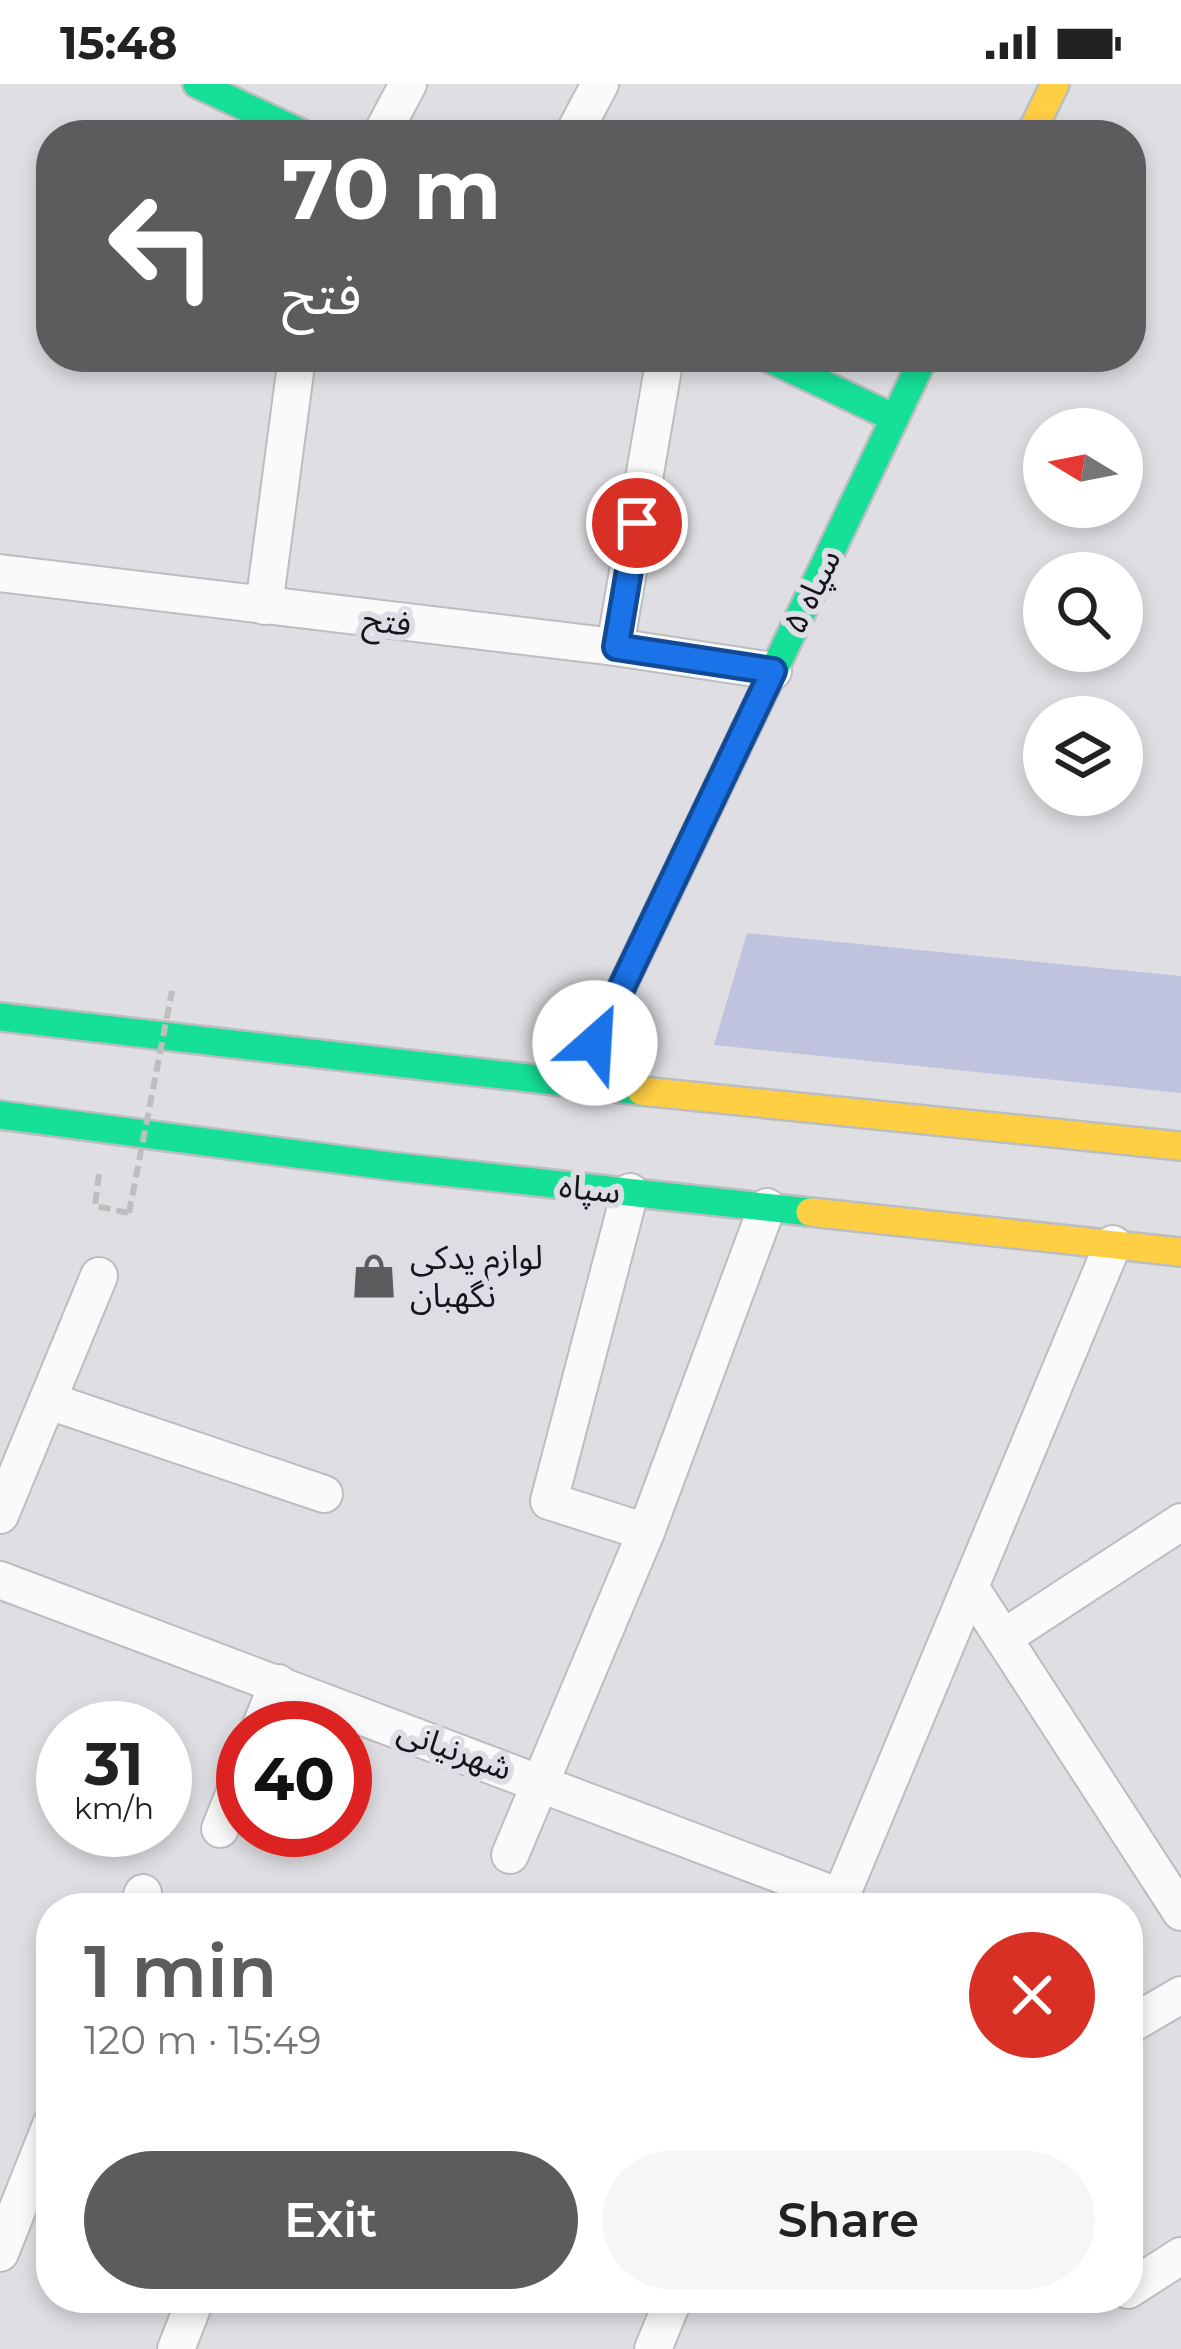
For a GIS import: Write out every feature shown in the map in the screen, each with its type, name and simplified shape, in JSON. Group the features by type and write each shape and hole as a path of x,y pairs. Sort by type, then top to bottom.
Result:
{"main road":[{"path":"197,84 273,120"},
{"path":"1037,120 1055,84"},
{"path":"797,372 894,418"},
{"name":"سپاه ۵","path":"575,1085 916,372"},
{"path":"0,1017 575,1085 1181,1146"},
{"name":"سپاه","path":"0,1114 630,1192 1181,1252"}],"street":[{"path":"389,120 408,84"},
{"path":"581,120 600,84"},
{"path":"264,606 295,372"},
{"path":"616,647 662,372"},
{"name":"فتح","path":"0,573 616,647 773,671"},
{"path":"630,1192 549,1501 646,1532"},
{"path":"510,1855 646,1532 767,1207"},
{"path":"842,1893 1113,1244"},
{"path":"0,1515 99,1276"},
{"path":"49,1401 324,1494"},
{"path":"1003,1638 1181,1522"},
{"name":"شهرنیانی","path":"0,1580 540,1781 816,1893"},
{"path":"970,1587 1181,1912"},
{"path":"271,1701 278,1683"},
{"path":"1143,2017 1181,1995"},
{"path":"0,2253 36,2163"},
{"path":"1143,2281 1181,2256"},
{"path":"176,2349 190,2313"},
{"path":"653,2349 668,2313"}],"path":[{"path":"94,1206 129,1213 172,991"}],"shaded area":[{"path":"747,933 1181,976 1181,1093 714,1045"}],"traffic: fast":[{"path":"197,84 273,120"},
{"path":"797,372 894,418"},
{"path":"575,1085 917,372"},
{"path":"0,1017 641,1091"},
{"path":"0,1115 389,1166 810,1212"}],"traffic: slow":[{"path":"1037,120 1055,84"},
{"path":"641,1091 1181,1146"},
{"path":"810,1212 1181,1252"}],"place":[{"name":"لوازم یدکی نگهبان","path":"374,1276"}],"route":[{"path":"595,1043 773,671 616,647 637,523"}]}
